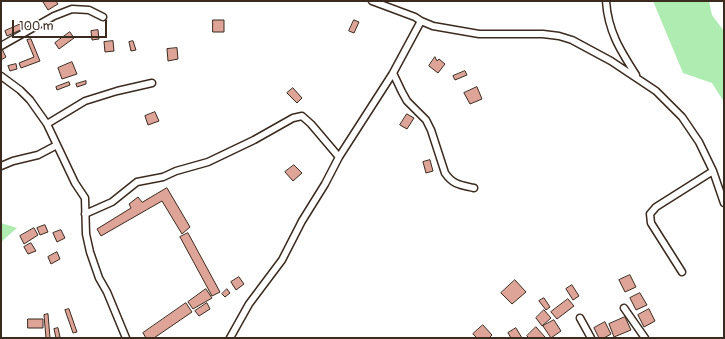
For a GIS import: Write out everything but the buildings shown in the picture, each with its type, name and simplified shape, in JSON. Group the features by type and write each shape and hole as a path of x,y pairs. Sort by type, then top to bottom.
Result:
{"street":[{"path":"372,1 415,16 421,21 434,26 479,34 543,34 559,36 572,40 611,61 656,91 682,117 699,142 713,171 724,203"},
{"path":"606,1 611,28 616,42 623,56 638,78"},
{"path":"1,46 54,16 72,9 89,10 103,17"},
{"path":"230,338 249,304 282,260 302,221 393,73 421,21"},
{"path":"611,61 623,56"},
{"path":"393,73 407,101 426,120 431,130 445,173 449,179 454,183 474,188"},
{"path":"1,76 20,90 30,100 47,124 75,183 85,198 86,234 90,252 99,278 107,292 126,338"},
{"path":"47,124 85,101 116,91 152,83"},
{"path":"86,214 112,202 137,182 164,177 176,171 208,162 254,140 293,118 302,116 311,124 340,158"},
{"path":"1,166 38,155 57,145"},
{"path":"682,272 651,223 650,214 656,207 713,171"},
{"path":"624,308 645,338"},
{"path":"580,318 591,338"}],"green space":[{"path":"653,1 709,1 712,15 724,31 724,102 712,83 683,73"},
{"path":"1,223 17,228 1,242"}]}
